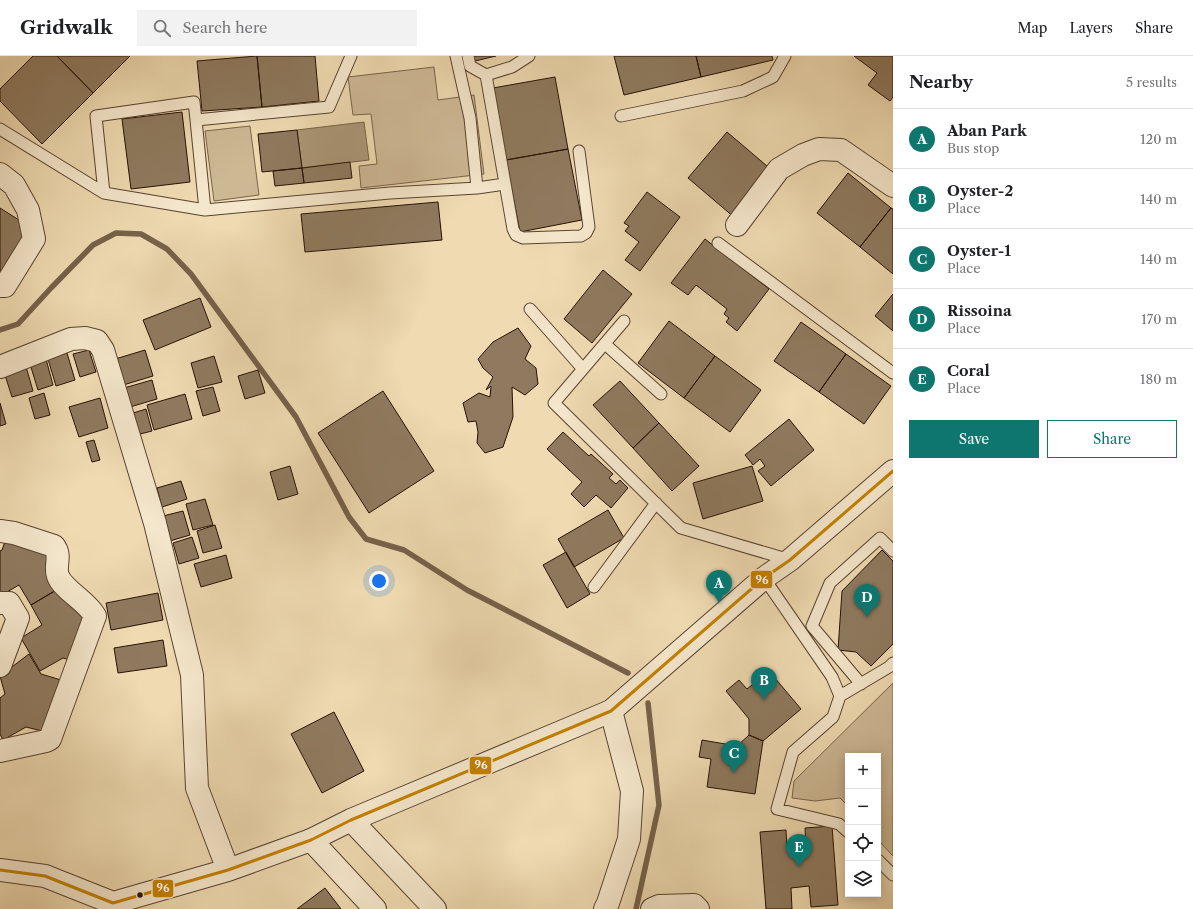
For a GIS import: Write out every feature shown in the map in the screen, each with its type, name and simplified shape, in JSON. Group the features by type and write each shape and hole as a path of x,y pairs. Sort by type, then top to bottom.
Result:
{"street":[{"path":"737,225 780,169 802,155 819,149 841,150 893,186"},
{"path":"0,174 14,185 28,210 34,239 5,286 0,286"},
{"path":"0,367 71,339 85,338 97,341 104,350 155,522 192,675 197,788 228,870"},
{"path":"0,870 45,876 113,906 228,870 311,840 351,820 611,711 764,578 790,560 893,472"},
{"path":"0,531 14,533 54,546 58,550 58,576 66,587 91,609 95,616 50,739 46,742 0,751"},
{"path":"0,603 9,603 18,618 0,666"},
{"path":"605,909 628,839 632,791 611,711"},
{"path":"351,820 435,909"},
{"path":"311,840 375,909"},
{"path":"656,908 694,905 698,909"}],"lane":[{"path":"196,120 329,107 351,56"},
{"path":"456,56 470,118 477,188"},
{"path":"468,56 470,66 486,75 512,67 529,56"},
{"path":"622,116 743,91 773,77 785,56"},
{"path":"486,75 513,229 516,235 523,238 581,236 586,233 589,227 579,151"},
{"path":"104,193 96,116 194,102 205,210"},
{"path":"0,129 104,193 205,210 390,193 477,188 505,184"},
{"path":"718,243 893,373"},
{"path":"530,309 583,369"},
{"path":"624,321 554,403 681,528 790,560"},
{"path":"605,344 661,394"},
{"path":"594,587 656,503"},
{"path":"861,684 812,626 830,583 880,538 893,551"},
{"path":"764,578 832,677 840,696 833,717 793,752 777,809 838,824 845,830"},
{"path":"840,696 889,667 893,663"},
{"path":"879,861 893,875"}],"shaded area":[{"path":"434,67 438,100 474,95 484,174 361,188 359,166 377,164 371,114 353,115 348,77"},
{"path":"364,122 369,160 302,168 297,130"},
{"path":"250,126 259,195 214,201 205,131"},
{"path":"893,683 893,856 881,843 881,753 845,753 845,803 840,798 815,801 792,798 794,781"}],"building":[{"path":"33,56 57,56 93,93 42,144 0,101 0,89"},
{"path":"57,56 130,56 93,93"},
{"path":"257,56 262,107 202,111 197,61"},
{"path":"257,56 315,56 319,101 262,107"},
{"path":"470,56 496,56 471,62"},
{"path":"614,56 696,56 701,77 624,95"},
{"path":"696,56 772,56 773,60 701,77"},
{"path":"854,56 893,56 893,97 890,101 868,85 877,73"},
{"path":"555,77 568,149 506,160 493,88"},
{"path":"182,112 190,182 131,189 122,119"},
{"path":"297,130 302,168 262,172 258,134"},
{"path":"727,132 774,172 735,218 688,178"},
{"path":"568,149 582,220 520,232 506,160"},
{"path":"350,162 352,178 304,183 302,168"},
{"path":"302,168 304,183 275,186 273,171"},
{"path":"848,173 891,208 860,247 817,213"},
{"path":"647,192 680,217 640,271 625,260 639,242 625,231 629,226 624,223"},
{"path":"438,202 442,240 305,252 301,214"},
{"path":"0,208 30,227 2,273 0,272"},
{"path":"891,208 893,209 893,274 860,247"},
{"path":"705,239 769,289 737,331 726,322 729,318 724,314 727,309 696,285 688,295 671,283"},
{"path":"603,270 632,294 592,343 564,319"},
{"path":"893,294 893,331 875,316"},
{"path":"200,298 211,327 155,350 143,320"},
{"path":"669,321 715,356 684,398 638,363"},
{"path":"801,322 846,354 819,392 774,361"},
{"path":"518,328 531,346 525,359 536,368 538,384 525,395 512,387 513,417 503,447 485,453 477,443 478,432 476,421 468,422 463,403 479,393 490,397 491,386 486,390 493,377 483,368 478,359 493,342"},
{"path":"89,350 96,372 80,377 73,354"},
{"path":"145,350 153,376 120,386 112,360"},
{"path":"67,353 75,380 56,386 48,359"},
{"path":"846,354 891,386 864,424 819,392"},
{"path":"214,356 222,382 198,388 191,363"},
{"path":"715,356 761,390 730,432 684,398"},
{"path":"46,359 53,385 38,390 30,364"},
{"path":"25,363 33,391 12,397 3,369"},
{"path":"258,370 265,393 245,399 238,376"},
{"path":"152,380 157,399 130,407 124,388"},
{"path":"620,381 659,423 633,448 593,405"},
{"path":"213,387 220,411 203,416 196,391"},
{"path":"383,391 434,471 369,513 318,433"},
{"path":"44,393 50,415 35,419 29,398"},
{"path":"185,394 192,419 154,430 147,405"},
{"path":"100,398 108,428 79,437 69,407"},
{"path":"0,403 6,424 0,426"},
{"path":"146,409 152,431 136,435 130,414"},
{"path":"789,419 814,450 771,486 758,471 765,466 760,459 753,465 745,455"},
{"path":"659,423 699,466 672,491 633,448"},
{"path":"563,432 589,456 591,454 613,474 609,478 616,484 620,480 628,488 611,508 596,495 584,507 571,494 582,482 547,449"},
{"path":"94,440 100,460 92,462 86,442"},
{"path":"290,466 298,494 278,500 270,472"},
{"path":"752,466 763,501 703,519 693,483"},
{"path":"181,481 187,499 162,507 157,488"},
{"path":"205,499 213,525 193,530 186,504"},
{"path":"608,510 624,538 574,567 558,539"},
{"path":"183,511 190,535 170,541 163,516"},
{"path":"215,525 222,548 203,553 197,531"},
{"path":"7,536 52,551 58,589 31,605 19,585 0,596 0,551 2,550"},
{"path":"192,537 199,558 179,564 173,543"},
{"path":"882,550 893,561 893,644 871,666 856,652 838,650 842,591"},
{"path":"566,552 590,594 567,608 543,565"},
{"path":"226,555 232,578 201,587 194,564"},
{"path":"58,589 88,612 74,661 63,658 40,671 21,638 42,625 31,605"},
{"path":"158,593 163,620 111,630 106,603"},
{"path":"163,640 167,666 118,673 114,648"},
{"path":"29,654 41,674 61,680 46,732 26,727 3,740 0,734 0,698 5,694 0,676"},
{"path":"769,671 801,709 763,741 749,735 749,719 726,691 739,680 747,689"},
{"path":"334,712 364,771 322,793 291,734"},
{"path":"749,735 763,741 755,794 707,787 711,759 699,757 702,740 737,746"},
{"path":"832,826 838,905 811,907 809,886 791,888 792,909 766,909 760,832 786,830 787,847 806,846 805,828"},
{"path":"325,888 341,909 297,909"}],"waterway":[{"path":"0,330 18,324 93,245 116,233 141,234 167,249 191,274 296,417 349,517 366,539 404,550 467,590 628,673"},
{"path":"636,909 659,805 648,703"}],"transit line":[{"name":"96","path":"0,870 45,876 113,903 228,870 311,840 351,820 611,711 764,578 790,560 893,471"}],"place":[{"name":"Aban Park","path":"719,603"},
{"name":"Rissoina","path":"867,617"},
{"name":"Oyster-2","path":"764,700"},
{"name":"Oyster-1","path":"734,773"},
{"name":"Coral","path":"799,867"}]}
